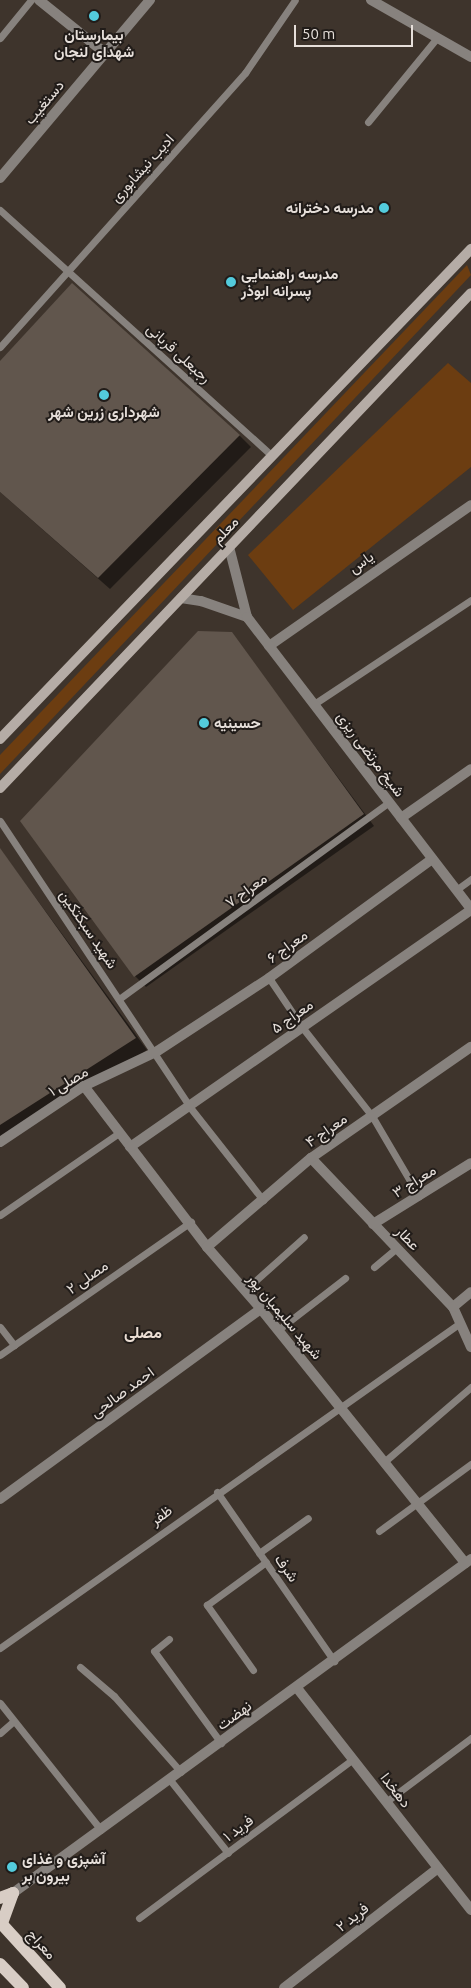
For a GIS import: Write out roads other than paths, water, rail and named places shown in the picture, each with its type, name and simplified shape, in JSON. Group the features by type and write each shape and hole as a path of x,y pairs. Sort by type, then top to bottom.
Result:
{"main road":[{"name":"معلم","path":"0,740 470,251"},
{"name":"معلم","path":"0,788 471,292"},
{"path":"0,1898 13,1893"},
{"path":"1,1923 13,1893"},
{"name":"معراج","path":"1,1923 60,1988"},
{"path":"0,1964 23,1988"}],"street":[{"path":"39,0 104,53"},
{"name":"دستغیب","path":"0,178 150,0"},
{"path":"370,0 436,39 471,57"},
{"name":"یاس","path":"269,646 471,506"},
{"name":"شیخ مرتضی ریزی","path":"229,548 247,617 471,910"},
{"path":"181,598 201,601 247,617"},
{"path":"401,818 471,769"},
{"name":"معراج ۶","path":"156,1052 269,978 432,859"},
{"name":"معراج ۵","path":"130,1147 471,910"},
{"name":"معراج ۴","path":"207,1247 311,1158 471,1047"},
{"name":"مصلی ۱","path":"0,1142 84,1086 156,1052"},
{"name":"شهید سلیمیان پور","path":"84,1086 130,1147 191,1222 207,1247 261,1309 416,1502 468,1561"},
{"name":"عطار","path":"311,1158 453,1307 471,1347"},
{"name":"معراج ۳","path":"373,1224 471,1163"},
{"path":"453,1307 471,1292"},
{"name":"احمد صالحی","path":"0,1500 261,1309"},
{"name":"نهضت","path":"13,1893 297,1688 468,1561"},
{"name":"دهخدا","path":"297,1688 471,1910"},
{"name":"فرید ۲","path":"284,1988 437,1869"}],"lane":[{"path":"0,38 31,0"},
{"name":"ادیب نیشابوری","path":"0,347 245,73 295,0"},
{"path":"368,122 436,39"},
{"name":"رجبعلی قربانی","path":"0,210 272,456"},
{"path":"314,704 471,600"},
{"name":"معراح ۷","path":"119,999 389,802"},
{"name":"شهید سبکتکین","path":"0,821 156,1052 190,1106 263,1200"},
{"path":"456,890 471,879"},
{"path":"269,978 302,1028 372,1116 419,1196"},
{"path":"0,1215 119,1133"},
{"name":"مصلی ۲","path":"0,1355 191,1222"},
{"path":"245,1290 304,1236"},
{"path":"374,1267 397,1248"},
{"path":"278,1330 345,1278"},
{"name":"ظفر","path":"0,1648 217,1492 341,1408 460,1323"},
{"path":"0,1327 14,1344"},
{"path":"384,1462 471,1387"},
{"path":"379,1531 416,1502 471,1464"},
{"name":"شرف","path":"217,1492 334,1661"},
{"path":"259,1553 308,1518"},
{"path":"252,1670 206,1605 266,1562"},
{"path":"169,1639 154,1651 221,1743"},
{"path":"80,1667 114,1696 181,1772"},
{"path":"0,1703 101,1830"},
{"path":"0,1733 14,1721"},
{"path":"387,1801 471,1738"},
{"name":"فرید ۱","path":"139,1918 353,1759"},
{"path":"170,1780 228,1853"}],"place":[{"name":"بیمارستان شهدای لنجان","path":"94,16"},
{"name":"مدرسه دخترانه","path":"384,208"},
{"name":"مدرسه راهنمایی پسرانه ابوذر","path":"231,282"},
{"name":"شهرداری زرین شهر","path":"104,395"},
{"name":"حسینیه","path":"204,723"},
{"name":"آشپزی و غذای بیرون بر","path":"12,1867"}],"district":[{"name":"مصلی","path":"143,1332"}]}
